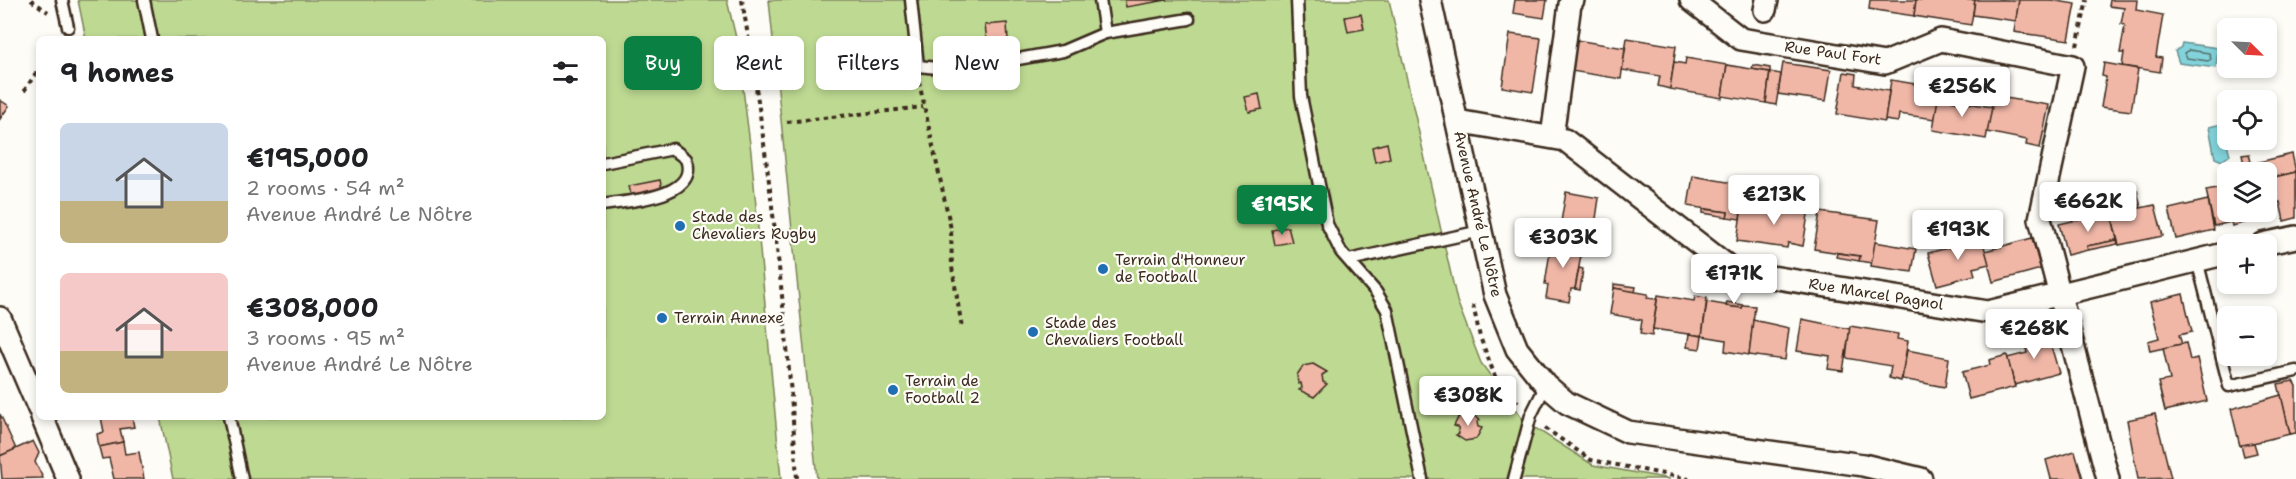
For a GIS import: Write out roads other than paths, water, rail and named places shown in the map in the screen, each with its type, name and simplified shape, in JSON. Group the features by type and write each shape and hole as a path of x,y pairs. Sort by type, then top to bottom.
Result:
{"street":[{"name":"Avenue André Le Nôtre","path":"1430,0 1495,295 1517,349 1546,385 1567,403 1628,432 1863,465 1921,479"},
{"path":"1552,137 1570,4 1573,0"},
{"name":"Rue Paul Fort","path":"1691,0 1741,39 1885,63 1941,39 2073,66 2040,219 2061,292"},
{"name":"Rue Marcel Pagnol","path":"1457,121 1565,140 1734,271 1988,312 2061,292 2217,256"},
{"path":"2277,241 2296,237"},
{"path":"2061,292 2108,479"},
{"path":"0,318 36,402"},
{"path":"43,420 68,479"}],"lane":[{"path":"62,0 68,27"},
{"path":"144,0 151,36"},
{"path":"911,0 918,66 957,70 1063,51 1105,33 1189,20"},
{"path":"1100,0 1105,33"},
{"path":"1297,0 1302,96 1319,189 1330,231 1348,260 1376,292 1387,310 1422,479"},
{"path":"606,162 673,149 686,159 688,169 685,178 672,191 606,204"},
{"path":"1348,260 1481,231"},
{"path":"2198,260 2229,386 2296,371"},
{"path":"1514,479 1531,415 1546,385"},
{"path":"230,420 242,479"}],"water":[{"path":"2182,43 2217,48 2216,68 2179,63 2175,51 2181,47"},
{"path":"2217,125 2217,150 2229,150 2230,155 2222,161 2215,158 2209,127"}],"place":[{"name":"Stade des Chevaliers Rugby","path":"680,226"},
{"name":"Terrain d'Honneur de Football","path":"1103,269"},
{"name":"Terrain Annexe","path":"662,318"},
{"name":"Stade des Chevaliers Football","path":"1033,332"},
{"name":"Terrain de Football 2","path":"893,390"}]}
